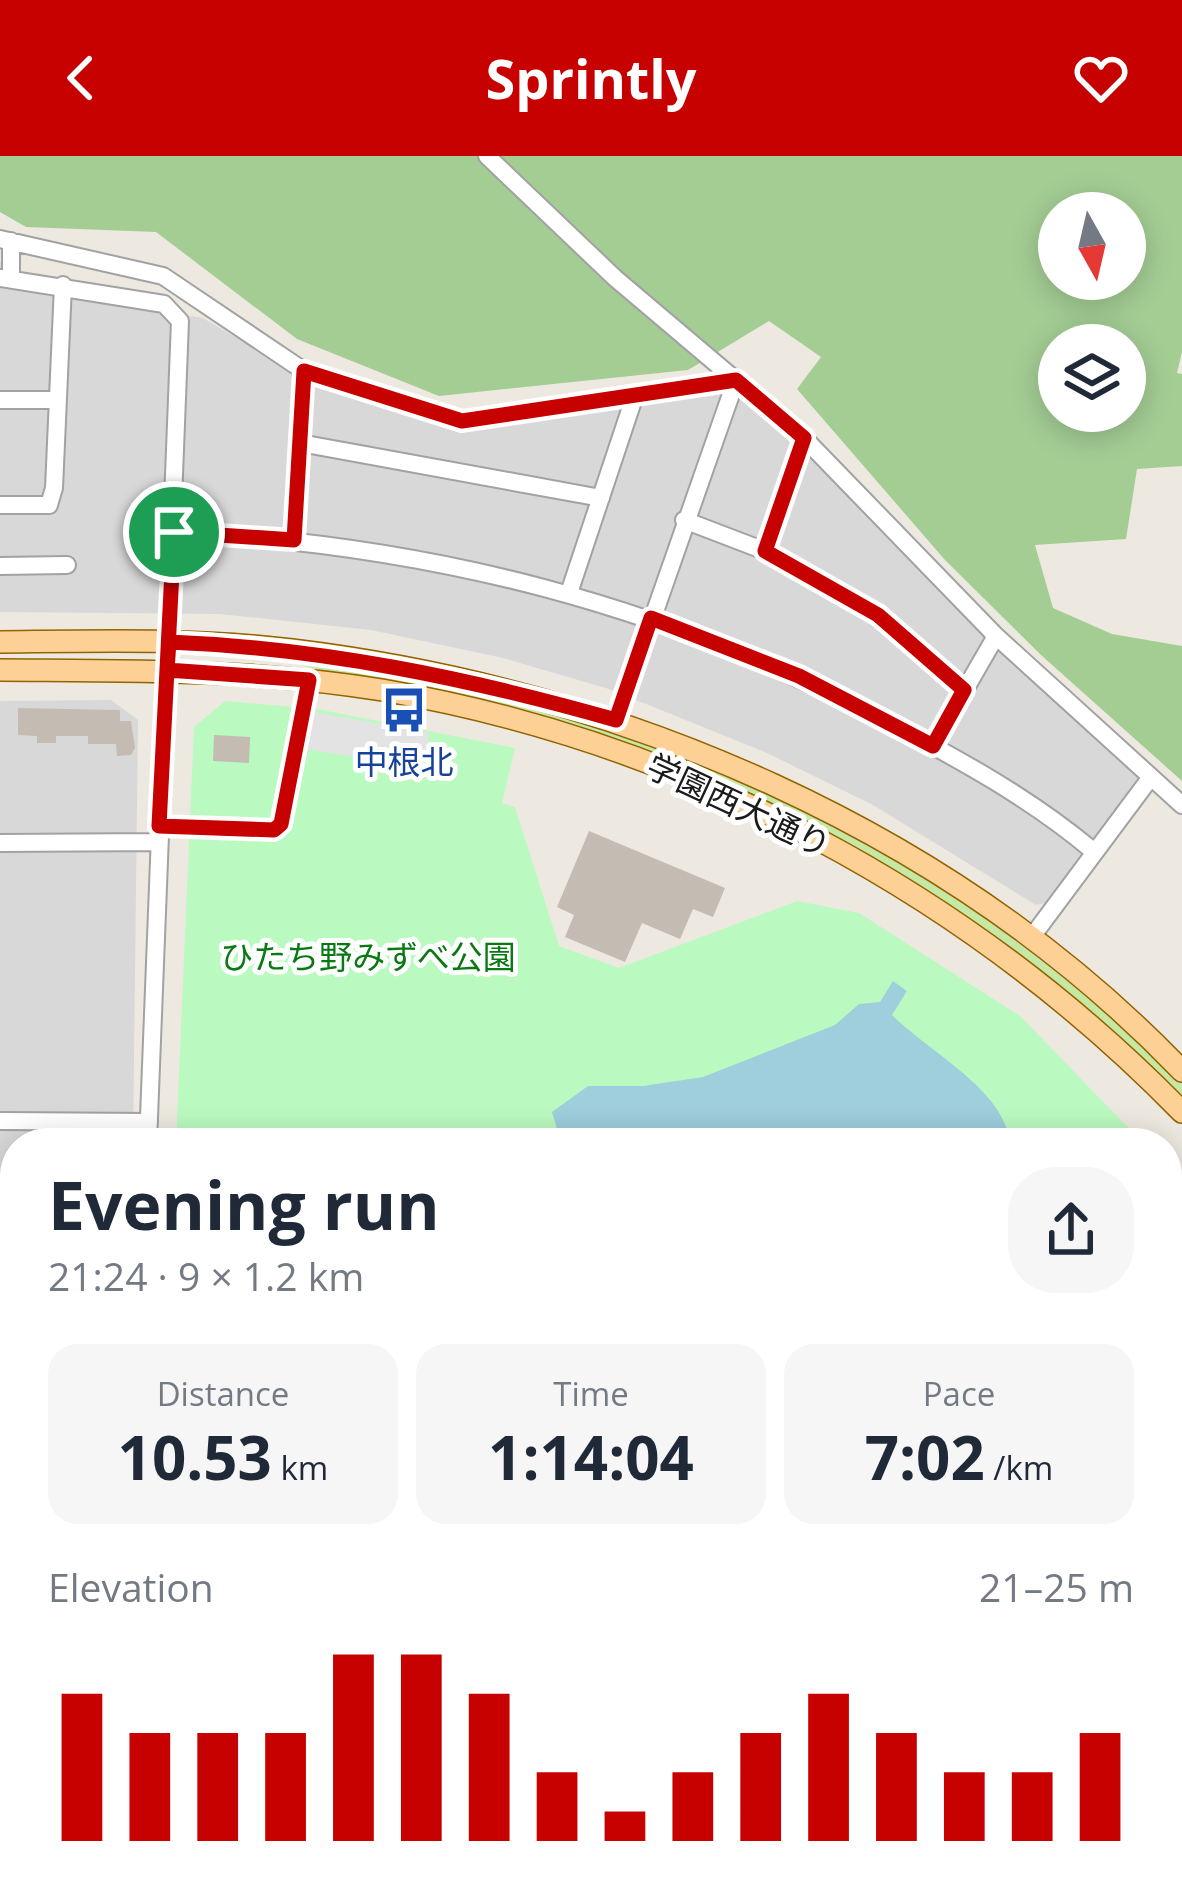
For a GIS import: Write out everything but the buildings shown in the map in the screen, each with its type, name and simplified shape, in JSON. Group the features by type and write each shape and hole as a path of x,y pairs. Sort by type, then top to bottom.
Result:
{"main road":[{"name":"学園西大通り","path":"0,642 169,642 286,649 385,662 492,685 616,720 784,789 917,863 1030,938 1182,1071"},
{"name":"学園西大通り","path":"0,670 167,670 309,680 484,712 606,746 776,817 903,886 1017,963 1182,1112"}],"street":[{"path":"487,156 615,278 804,438 996,636 1182,805"},
{"path":"149,1128 180,320 164,304 5,278 5,240 163,276 304,371 462,421 736,380"},
{"path":"0,505 49,505 63,285"},
{"path":"294,540 304,371"},
{"path":"616,720 736,380"},
{"path":"569,593 635,395"},
{"path":"0,400 58,400"},
{"path":"765,551 804,438"},
{"path":"300,443 601,498"},
{"path":"685,520 765,551 878,615 964,690"},
{"path":"174,532 294,540 466,566 651,618 799,676 933,746 1044,809 1092,850"},
{"path":"0,566 67,565"},
{"path":"933,746 996,636"},
{"path":"0,843 274,830 281,824 309,680"},
{"path":"1030,938 1150,777"},
{"path":"0,1121 149,1122"}],"shaded area":[{"path":"0,262 18,287 203,318 292,371 454,424 711,389 745,399 857,498 940,593 1137,774 1138,782 1046,903 1036,905 873,805 767,753 609,689 503,658 371,630 220,614 0,612"},
{"path":"111,700 138,720 133,1128 0,1128 0,701"},
{"path":"309,711 430,733 423,769 301,748"}],"green space":[{"path":"0,156 1182,156 1182,352 1177,373 1182,374 1182,466 1137,469 1126,539 1035,545 1053,608 1112,634 1182,646 1182,781 1041,655 945,560 797,389 821,357 769,321 688,370 439,396 297,339 156,232 26,227 0,212"},
{"path":"216,655 330,662 506,696 614,728 719,769 820,818 918,874 1011,937 1099,1007 1182,1083 1182,1100 1095,1016 970,921 900,875 757,798 352,677 286,662"},
{"name":"ひたち野みずべ公園","path":"225,701 317,709 515,748 502,803 515,807 559,946 619,968 797,901 859,913 1020,1016 1128,1128 177,1128 194,727"}],"water":[{"path":"893,981 907,991 892,1015 980,1089 1006,1128 557,1128 552,1112 588,1086 643,1086 703,1077 835,1025 859,1004 880,1002"}],"place":[{"name":"中根北","path":"404,710"}],"route":[{"path":"304,371 462,421 736,380 804,438 765,551 878,615 964,690 933,746 799,676 651,618 616,720 492,685 385,662 286,649 169,642 167,670 309,680 281,824 274,830 159,826 174,532 294,540 304,371"}]}
